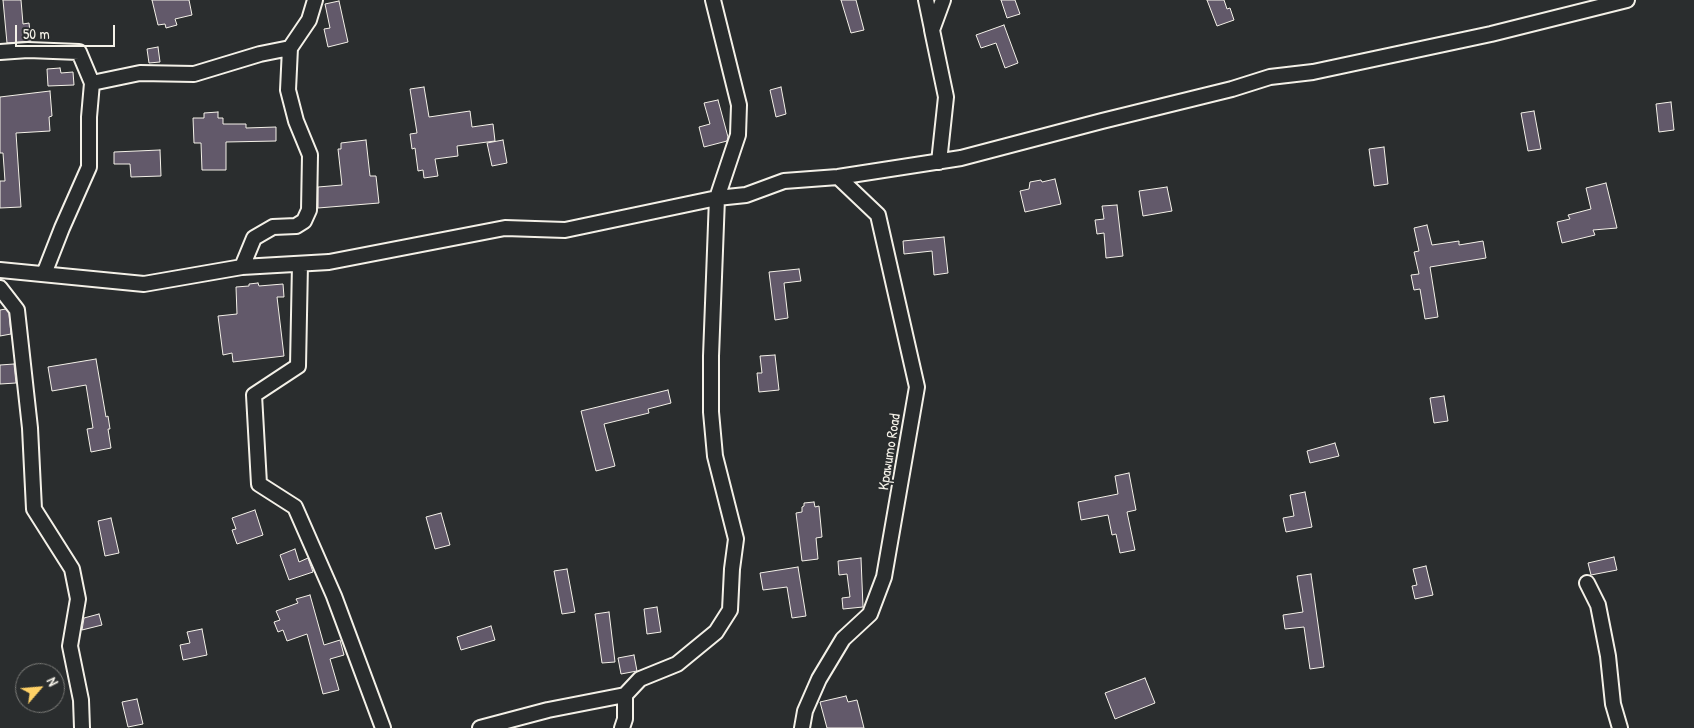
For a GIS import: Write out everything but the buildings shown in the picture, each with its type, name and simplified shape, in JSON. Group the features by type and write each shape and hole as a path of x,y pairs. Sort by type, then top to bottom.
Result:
{"street":[{"path":"242,267 254,238 273,227 296,226 304,221 309,210 310,155 296,121 288,90 290,48 309,20 315,0"},
{"path":"480,728 548,710 626,695 640,679 677,664 716,632 730,610 736,539 715,456 711,412 711,347 716,198 738,135 739,105 713,0"},
{"path":"926,0 946,97 939,162"},
{"path":"932,30 943,0"},
{"path":"0,270 144,284 242,267 329,262 505,228 565,230 716,198 746,195 784,181 838,177 961,158 1270,78 1313,72 1491,34 1626,0"},
{"path":"92,83 140,73 194,74 260,54 290,48"},
{"path":"0,52 28,50 80,52 92,83 89,117 89,167 44,274"},
{"name":"Kpawumo Road","path":"802,728 805,711 819,679 843,639 870,614 884,577 917,387 878,215 838,177"},
{"path":"300,264 298,366 254,395 259,484 295,507 334,596 383,728"},
{"path":"0,288 17,310 30,428 34,509 72,569 78,599 70,646 81,700 82,728"},
{"path":"1587,583 1598,605 1608,656 1613,704 1620,728"},
{"path":"622,728 625,719 626,695"}]}
